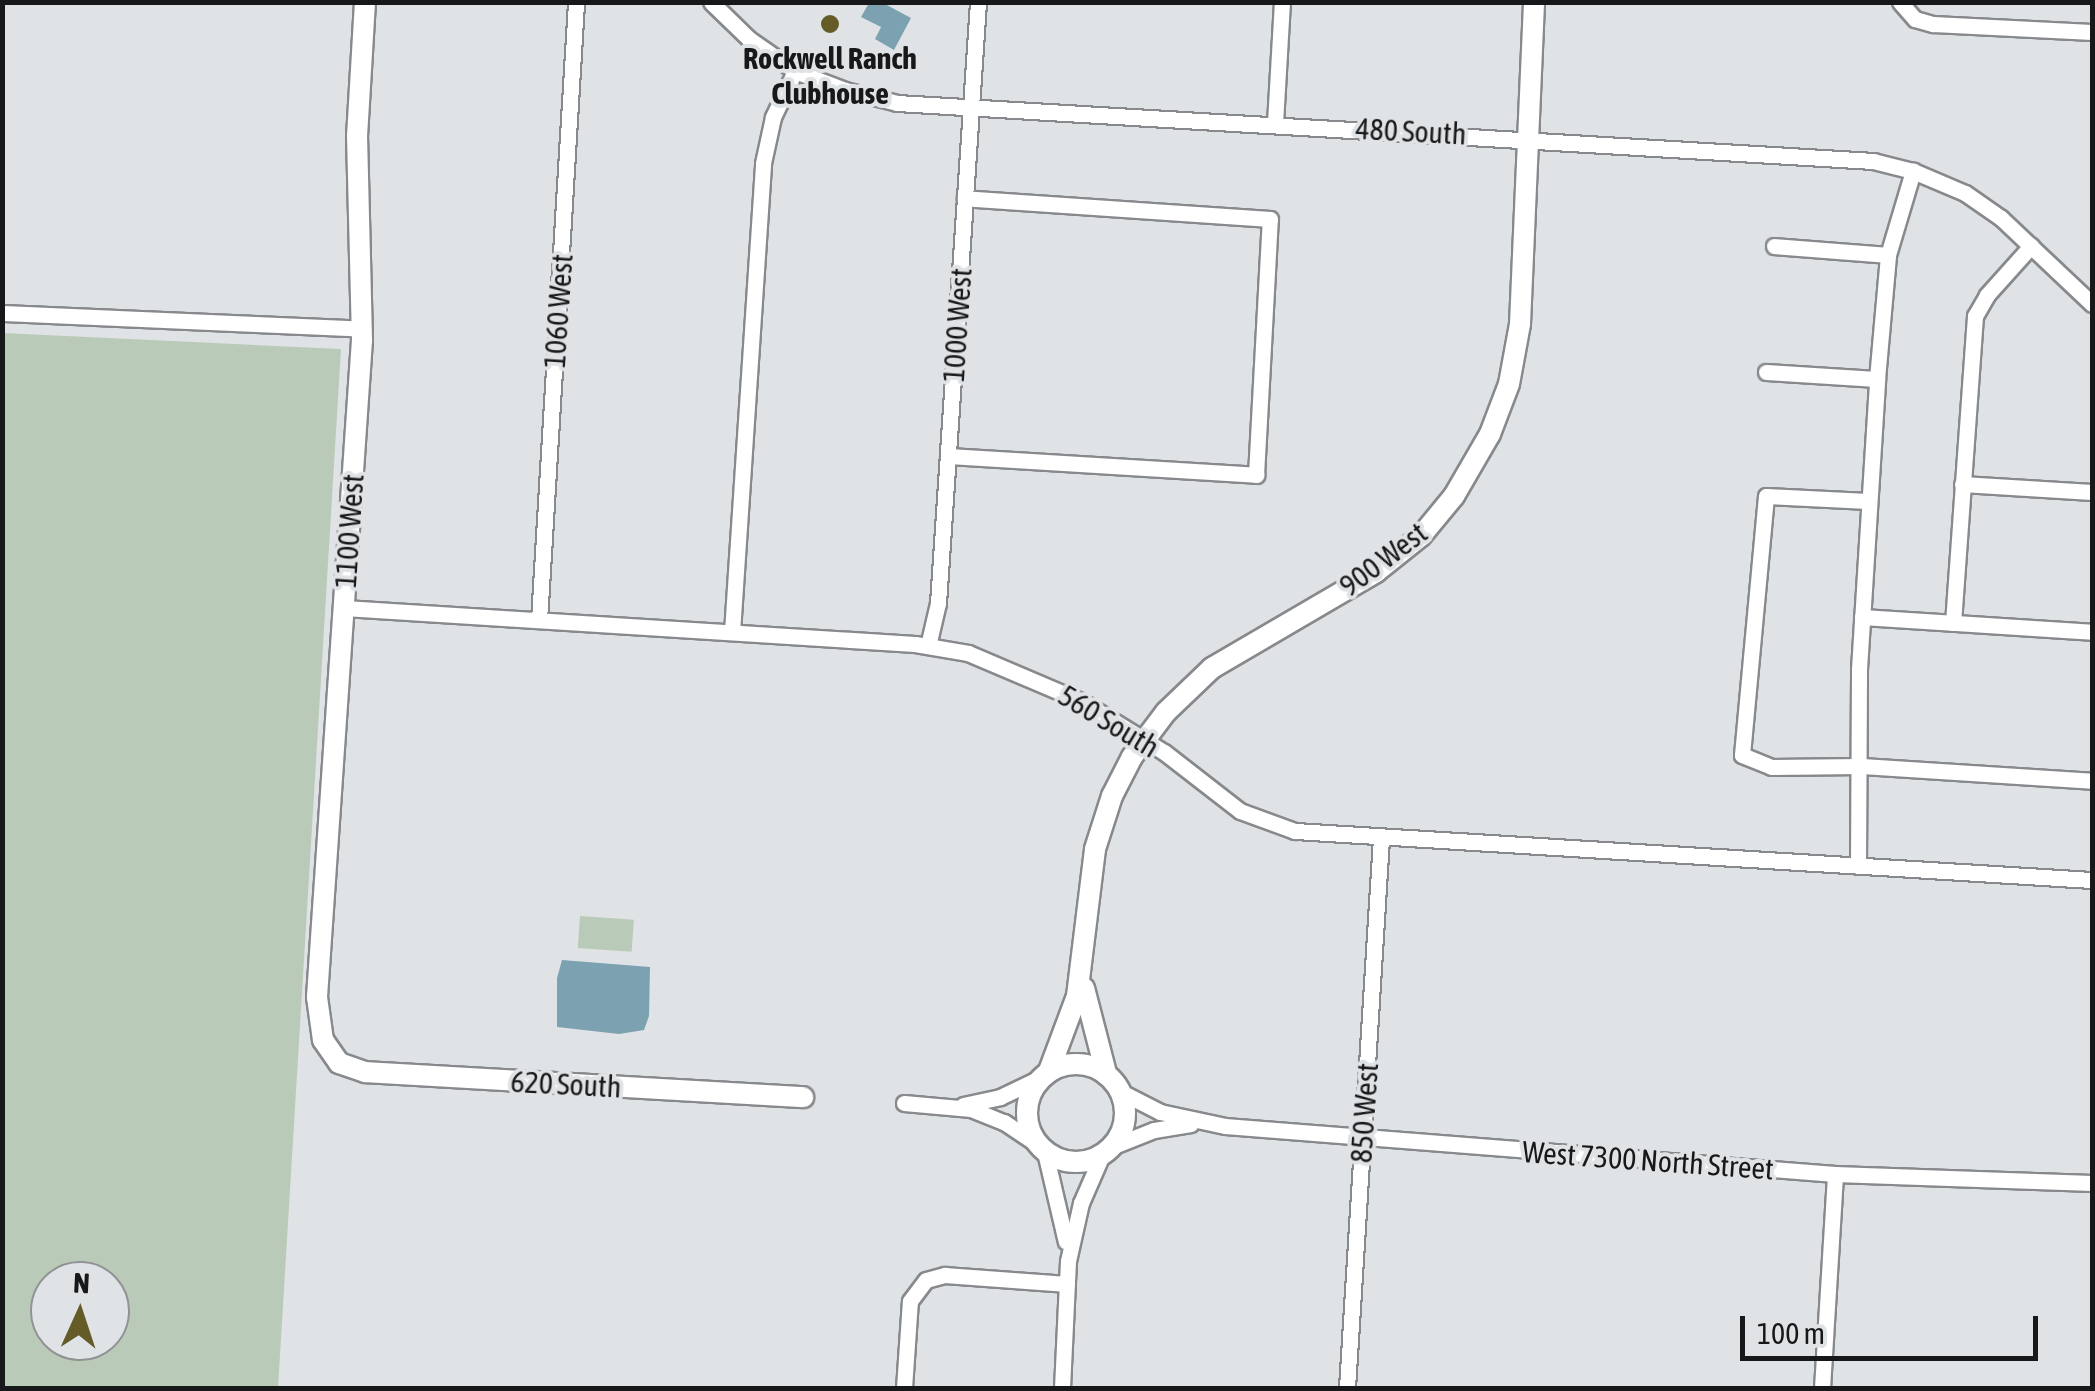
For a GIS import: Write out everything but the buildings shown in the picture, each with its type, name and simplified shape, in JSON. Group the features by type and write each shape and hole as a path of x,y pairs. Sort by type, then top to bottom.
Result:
{"street":[{"name":"1100 West","path":"332,1056 320,1031 317,997 363,329 357,136 364,2"},
{"name":"1060 West","path":"539,620 576,2"},
{"name":"480 South","path":"711,2 748,38 795,70 871,98 972,108 1526,138 1873,162 1913,171 1965,193 2092,304"},
{"name":"1000 West","path":"928,646 938,603 978,2"},
{"path":"1274,123 1282,2"},
{"name":"900 West","path":"1045,1074 1070,1023 1082,969 1087,887 1094,849 1122,774 1144,740 1166,712 1212,668 1400,555 1440,515 1467,478 1500,410 1516,354 1534,2"},
{"path":"1902,7 1934,24 2092,32"},
{"path":"732,632 763,163 773,117 795,70"},
{"path":"1858,866 1862,617 1877,380 1888,255 1913,171"},
{"path":"948,456 1256,475 1270,219 965,198"},
{"path":"1774,246 1888,255"},
{"path":"1954,623 1975,316 1987,295 2030,246"},
{"path":"2,313 363,329"},
{"path":"1766,372 1877,380"},
{"path":"1962,484 2092,492"},
{"path":"1868,501 1766,496 1742,755 1771,767 1862,766 2092,780"},
{"name":"560 South","path":"344,608 928,646 995,661 1081,701 1144,740 1222,799 1259,820 1314,834 2092,880"},
{"path":"1862,617 2092,632"},
{"name":"850 West","path":"1347,1388 1381,838"},
{"name":"900 West","path":"1082,969 1090,1025 1106,1073"},
{"name":"620 South","path":"332,1056 365,1072 804,1097"},
{"path":"954,1106 1000,1096 1045,1074 1084,1064 1106,1073 1120,1092 1125,1115 1081,1203 1068,1261 1062,1388"},
{"path":"1045,1074 1026,1110 1060,1202 1068,1261"},
{"name":"West 7300 North Street","path":"1120,1092 1160,1112 1205,1124 1407,1143 1835,1174 2092,1183"},
{"path":"904,1103 954,1106 1004,1122 1041,1148 1080,1162 1106,1151"},
{"name":"West 7300 North Street","path":"1106,1151 1154,1130 1205,1124"},
{"path":"1822,1388 1835,1174"},
{"path":"904,1388 910,1301 919,1286 945,1275 1067,1284"}],"green space":[{"path":"3,333 341,349 278,1388 3,1388"},
{"path":"580,916 634,920 632,952 578,948"}],"water":[{"path":"869,3 883,3 911,18 894,50 875,39 881,27 861,17"},
{"path":"562,960 650,967 649,1016 644,1030 619,1034 557,1027 557,978"}],"place":[{"name":"Rockwell Ranch Clubhouse","path":"830,24"}]}
